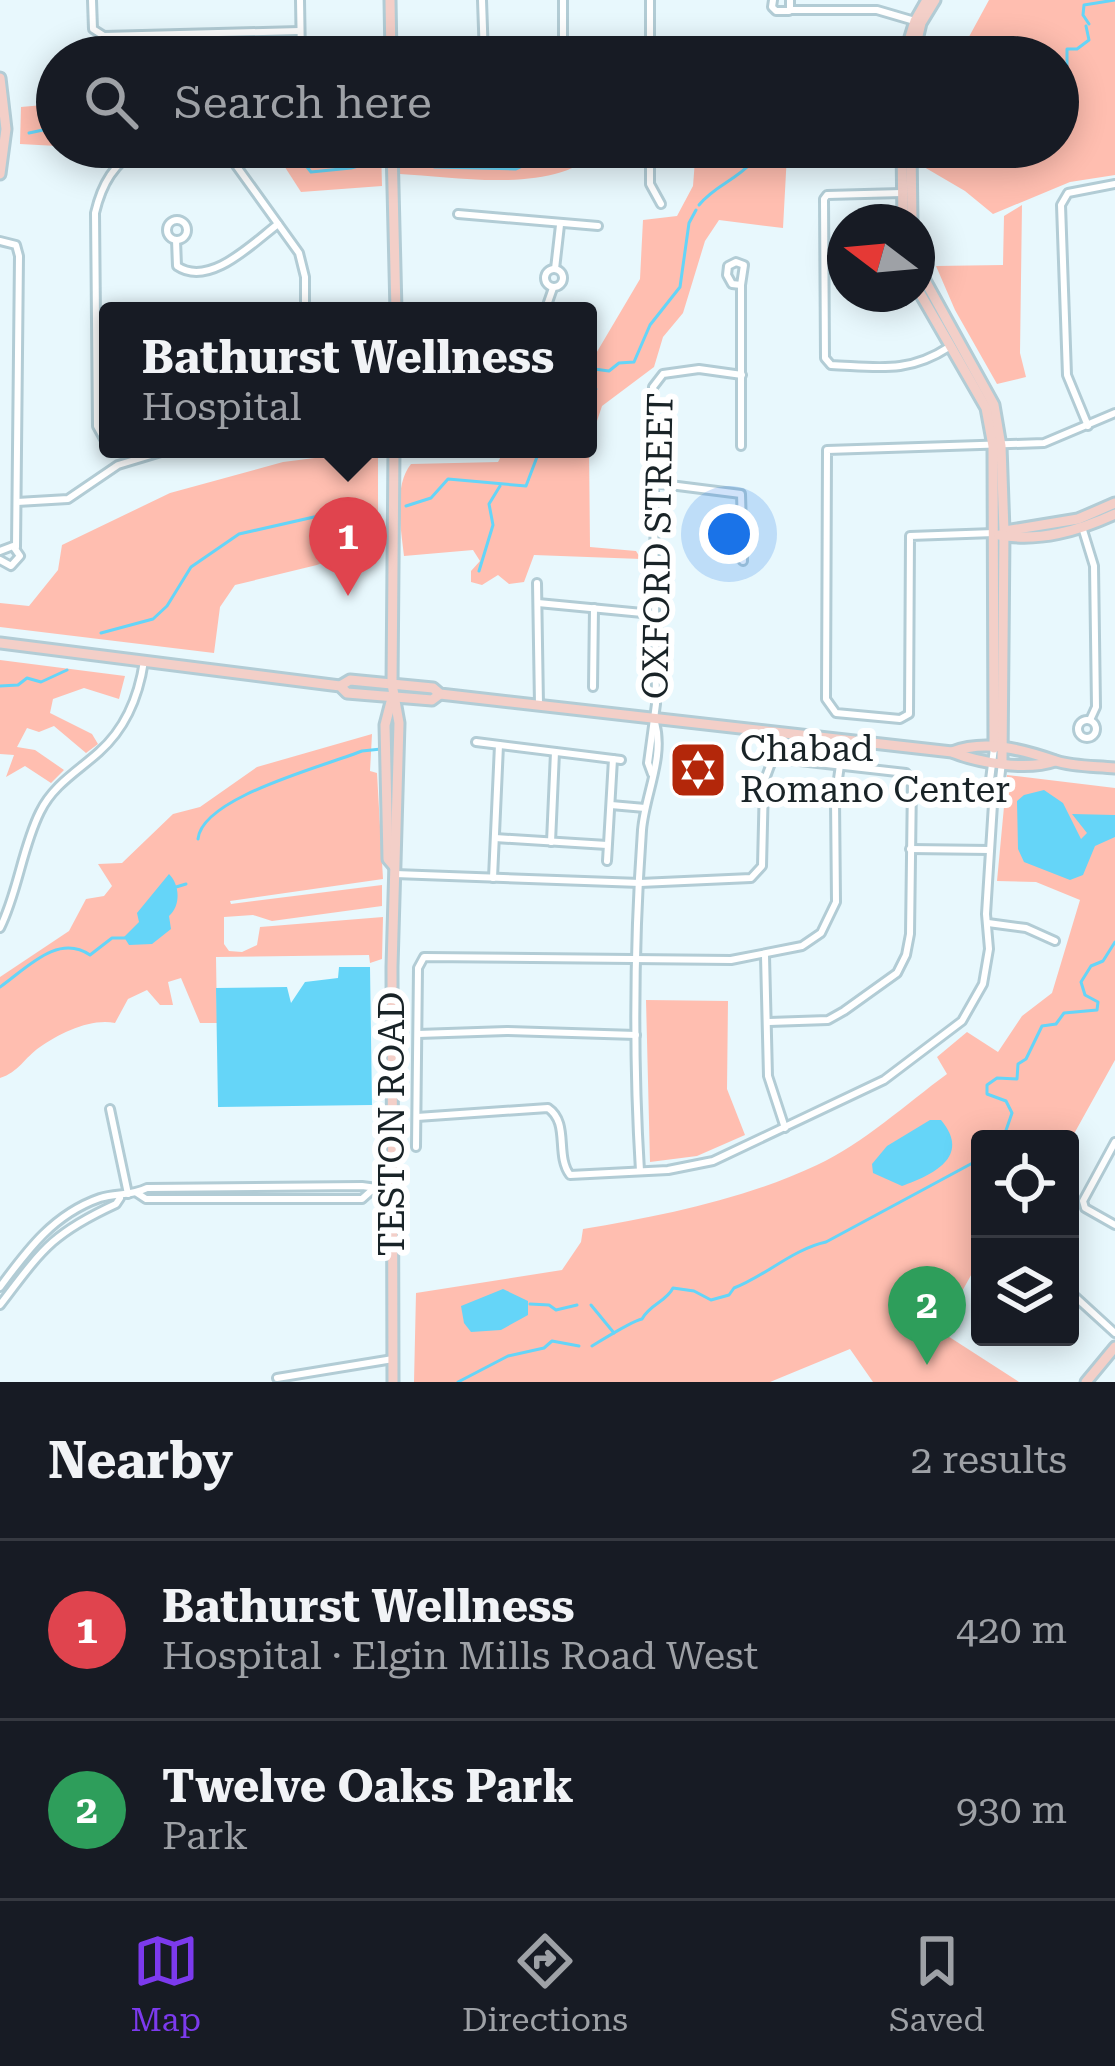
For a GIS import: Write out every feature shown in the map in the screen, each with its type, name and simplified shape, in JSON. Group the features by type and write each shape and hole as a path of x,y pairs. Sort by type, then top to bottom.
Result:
{"main road":[{"path":"389,0 390,36"},
{"path":"914,36 931,0"},
{"path":"0,78 6,129 0,174"},
{"path":"393,168 396,302"},
{"path":"906,168 907,204"},
{"path":"935,303 986,408 997,446 997,762"},
{"path":"934,312 954,343"},
{"name":"TESTON ROAD","path":"393,1382 394,870 388,859 385,725 393,697 394,458"},
{"path":"1080,524 1115,502"},
{"path":"1000,534 1080,524 1115,514"},
{"path":"0,643 340,686 347,693 432,700 440,694"},
{"path":"340,686 350,680 433,688 440,694 952,752 969,759 1042,766 1055,761"},
{"path":"952,752 969,746 999,748 1115,768"},
{"path":"1086,1382 1115,1347"}],"street":[{"path":"92,0 93,29 104,36 300,32"},
{"path":"300,0 300,36"},
{"path":"482,0 483,36"},
{"path":"563,0 563,36"},
{"path":"650,0 650,36"},
{"path":"773,0 776,11 878,10 918,22"},
{"path":"790,0 790,10"},
{"path":"99,430 95,212 101,188 114,168"},
{"path":"238,168 299,253 305,302"},
{"path":"650,168 650,184 661,204"},
{"path":"1088,425 1067,375 1060,205 1068,193 1115,184"},
{"path":"907,193 827,195 824,200 825,358 831,364 894,368 922,364 954,343"},
{"path":"458,214 598,226"},
{"path":"176,240 177,266 197,274 213,269 278,224"},
{"path":"553,288 545,277 555,269 560,224"},
{"path":"0,241 16,245 19,256 16,547 20,556 8,566 0,556 6,546 16,547"},
{"path":"548,302 553,288 563,281 563,274 555,269"},
{"path":"741,286 741,446"},
{"name":"OXFORD STREET","path":"640,1172 636,1035 640,883 645,808 658,763 659,737 654,719 653,387 663,374 699,369 742,375"},
{"path":"1000,534 910,536 909,714 900,719 836,712 826,699 827,450 1044,443 1115,413"},
{"path":"114,458 118,465"},
{"path":"16,502 68,499 118,465 141,458"},
{"path":"654,482 741,494 745,503 742,561"},
{"path":"1080,524 1094,566 1096,707 1090,720"},
{"path":"537,583 539,705"},
{"path":"538,603 654,614"},
{"path":"593,687 594,608"},
{"path":"0,928 39,812 55,789 99,753 122,725 145,661"},
{"path":"476,742 617,759 607,861"},
{"path":"493,878 499,745"},
{"path":"551,842 555,752"},
{"path":"394,870 640,883 751,878 762,866 764,782 769,763 780,757 894,769 910,776 910,934 897,973 828,1020 769,1022"},
{"path":"417,1117 548,1108 560,1120 566,1172 577,1176 640,1172 712,1161 884,1080 962,1021 983,984 997,762"},
{"path":"416,1148 420,961 430,954 706,961 765,956 814,938 833,912 840,765"},
{"path":"610,805 645,808"},
{"path":"495,838 607,845"},
{"path":"910,849 990,850"},
{"path":"988,923 1026,928 1055,940"},
{"path":"765,956 768,1076 785,1128"},
{"path":"417,1034 636,1035"},
{"path":"110,1109 129,1195"},
{"path":"1115,1142 1083,1201 1085,1208 1115,1225"},
{"path":"0,1305 39,1254 72,1225 147,1188 362,1186 392,1190"},
{"path":"212,1188 212,1199"},
{"path":"286,1188 286,1200"},
{"path":"0,1287 31,1246 70,1212 110,1195 362,1199 372,1190"},
{"path":"31,1246 39,1254"},
{"path":"1079,1300 1115,1333"},
{"path":"277,1378 393,1359"}],"shaded area":[{"path":"989,0 1115,0 1115,175 1070,182 993,214 926,168 1079,168 1079,36 969,36"},
{"path":"36,106 36,145 20,144 21,107"},
{"path":"286,168 382,168 382,186 301,192"},
{"path":"400,168 570,168 507,180 400,174"},
{"path":"694,168 786,168 783,228 719,220 705,241 683,313 663,337 654,367 602,406 597,421 597,352 640,279 643,220 677,216 693,186"},
{"path":"1022,205 1020,353 1026,377 997,384 936,266 1003,265 1004,216"},
{"path":"378,458 378,540 317,565 235,585 220,607 214,653 0,627 0,603 29,606 58,570 62,545 170,493 283,462"},
{"path":"500,458 589,458 590,547 636,551 641,559 534,555 524,582 509,584 498,575 482,585 471,582 471,571 480,561 473,550 404,556 400,496 411,464 498,462"},
{"path":"0,660 125,676 119,699 84,688 53,699 50,713 92,734 98,744 86,753 54,726 39,732 27,728 17,747 35,750 64,770 51,783 25,766 6,777 14,755 0,754"},
{"path":"372,734 370,771 377,773 383,879 230,901 382,885 382,906 272,921 253,915 224,917 224,944 229,951 242,952 257,945 260,927 383,917 382,959 370,963 369,955 216,957 217,1023 200,1023 181,978 168,982 173,1005 160,1005 147,990 128,999 115,1023 66,1032 0,1078 0,977 69,931 86,899 104,896 112,886 98,864 122,863 173,814 200,807 257,767"},
{"path":"1007,775 1115,788 1115,1060 1076,1130 971,1130 971,1275 940,1331 1019,1382 873,1382 850,1349 770,1382 414,1382 416,1293 562,1270 581,1242 583,1229 702,1205 789,1177 851,1146 947,1074 937,1057 967,1032 998,1052 1022,1016 1052,993 1080,900 1036,882 997,881"},
{"path":"646,1000 728,1001 727,1089 745,1135 697,1156 650,1162"}],"water":[{"path":"1044,790 1063,803 1081,839 1087,833 1072,814 1115,815 1115,837 1095,846 1083,875 1070,880 1024,862 1018,849 1017,801"},
{"path":"169,874 178,895 169,916 171,929 152,944 129,945 124,937 139,922 137,913"},
{"path":"339,967 370,967 372,1105 218,1107 216,988 287,987 291,1003 305,982 338,978"},
{"path":"930,1120 941,1120 949,1133 952,1144 944,1163 902,1186 873,1173 872,1164 887,1146"},
{"path":"503,1289 528,1301 528,1315 501,1330 471,1332 461,1306"}],"waterway":[{"path":"1089,24 1084,5 1115,0"},
{"path":"1079,48 1089,40 1086,26"},
{"path":"29,133 36,132"},
{"path":"308,168 311,172 351,168"},
{"path":"476,168 518,168"},
{"path":"699,205 746,168"},
{"path":"597,369 609,371 619,363 634,362 650,325 680,287 689,223 696,210"},
{"path":"406,506 431,498 448,479 526,486 537,458"},
{"path":"479,571 493,525 489,504 500,486"},
{"path":"101,633 153,619 167,606 191,567 239,534 369,509"},
{"path":"0,686 18,685 27,678 41,682 67,670"},
{"path":"198,839 205,824 242,797 295,774 381,749"},
{"path":"176,887 186,884"},
{"path":"0,987 55,950 78,949 90,955 112,938 125,938"},
{"path":"1006,1130 1012,1113 1006,1101 987,1094 987,1085 997,1078 1017,1079 1018,1064 1026,1059 1042,1026 1056,1024 1064,1013 1097,1010 1098,1002 1085,995 1081,982 1115,942"},
{"path":"592,1346 642,1319 673,1288 711,1300 729,1295 790,1257 971,1164"},
{"path":"530,1304 556,1310 577,1305"},
{"path":"591,1305 614,1333"},
{"path":"458,1382 508,1356 544,1348 552,1341 579,1346"}],"place":[{"name":"Bathurst Wellness","path":"348,596"},
{"name":"Chabad Romano Center","path":"698,770"},
{"name":"Twelve Oaks Park","path":"927,1365"}]}
